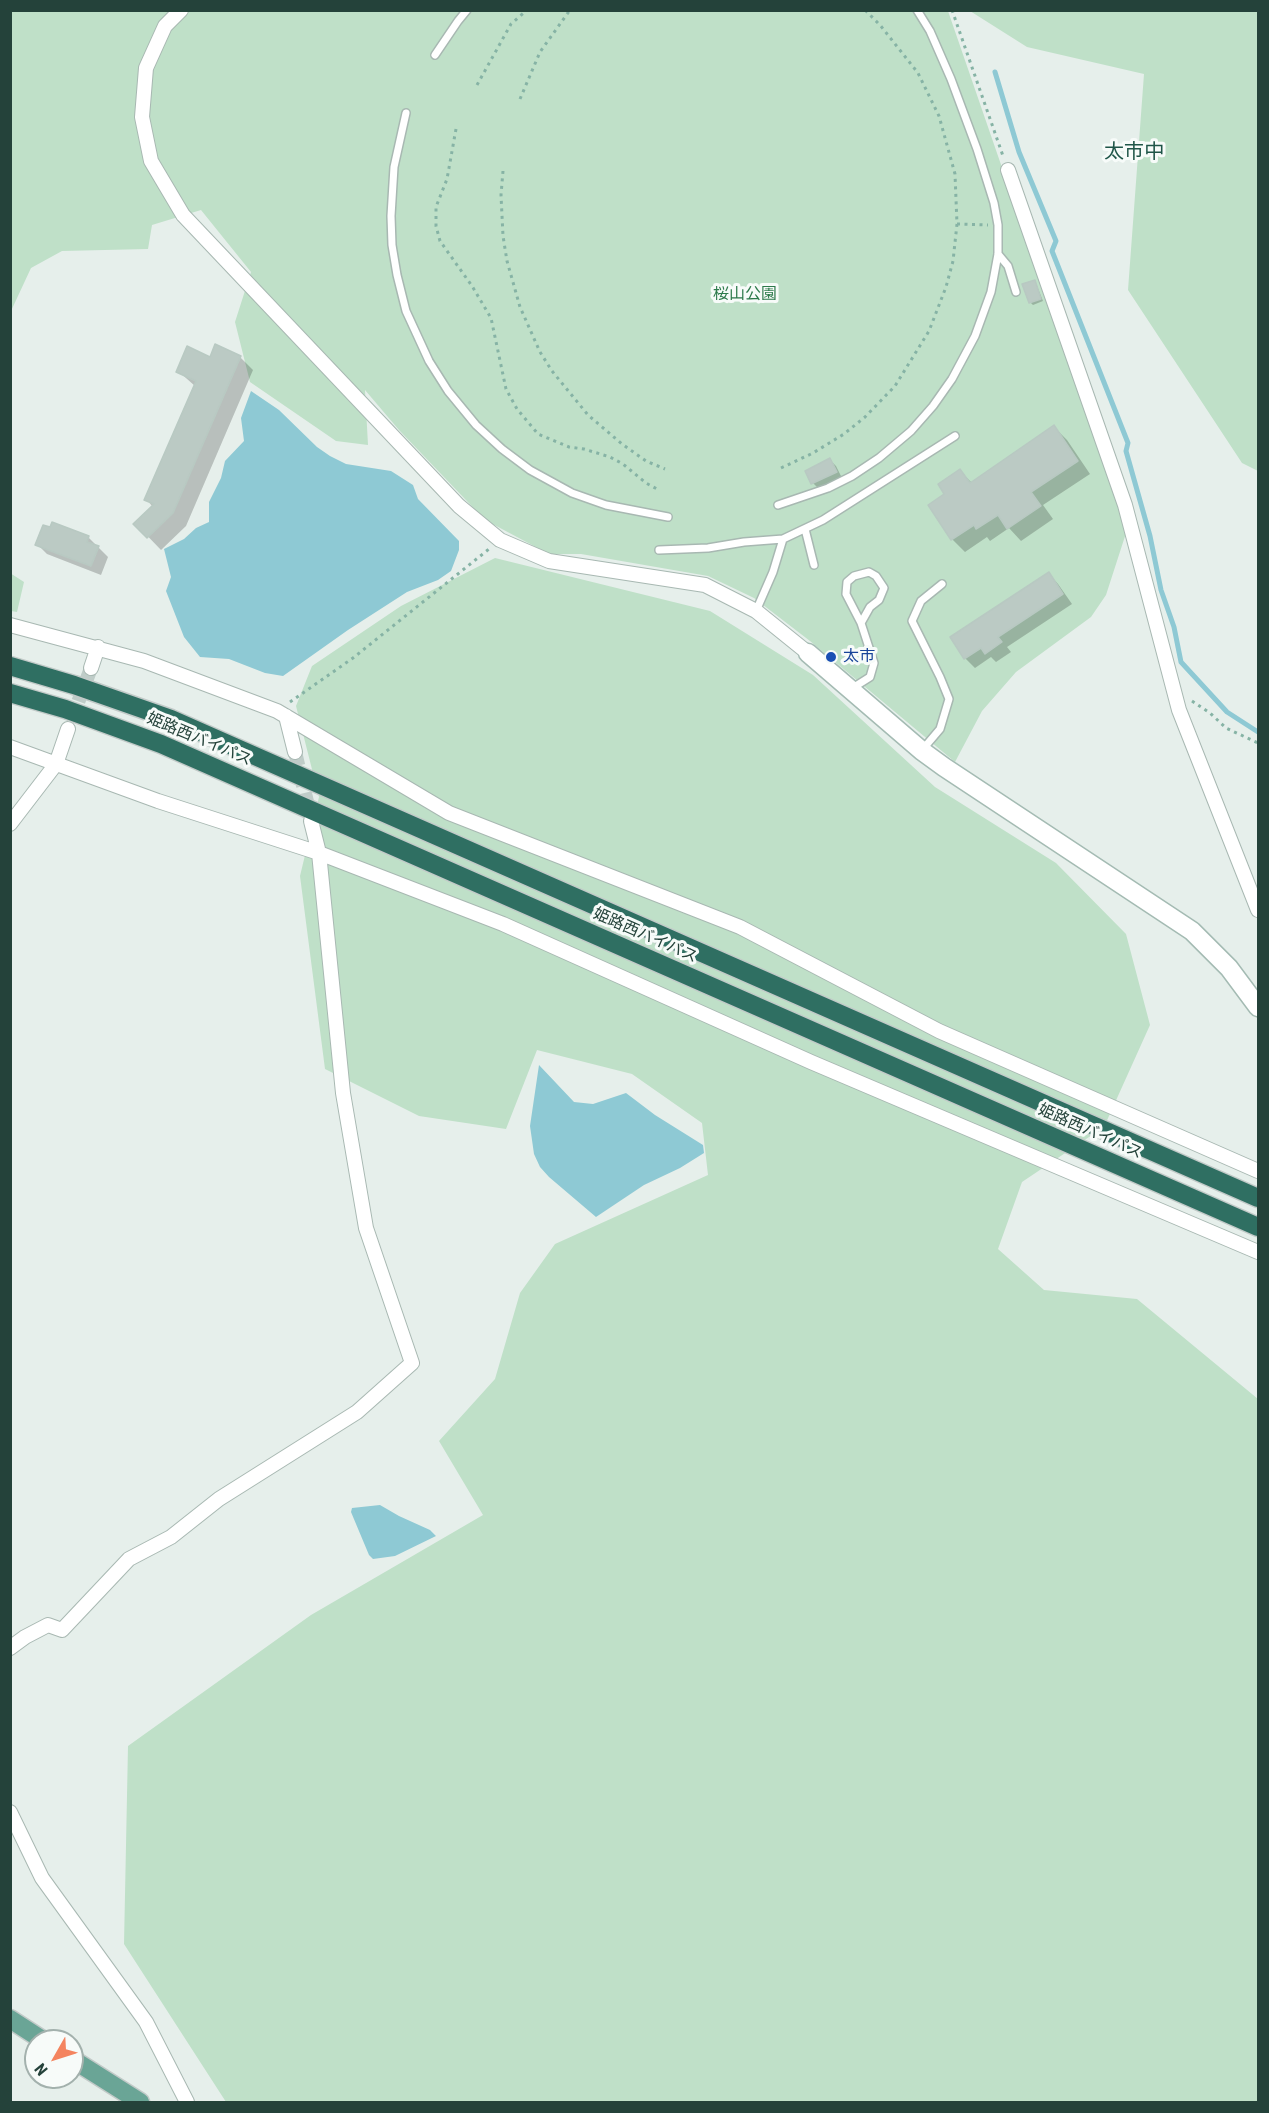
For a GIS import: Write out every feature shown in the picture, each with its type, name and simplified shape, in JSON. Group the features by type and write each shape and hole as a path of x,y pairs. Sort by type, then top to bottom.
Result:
{"highway":[{"name":"姫路西バイパス","path":"10,666 74,685 182,724 1258,1198"},
{"name":"姫路西バイパス","path":"10,693 65,709 161,744 1258,1227"}],"main road":[{"path":"10,2019 25,2029"},
{"path":"84,2067 140,2103"}],"street":[{"path":"181,10 165,26 146,68 142,117 151,161 183,215 459,507 500,540 549,561 705,585 756,611 851,688 922,751 1192,931 1229,968 1258,1007"},
{"path":"1008,170 1125,506 1179,710 1258,910"},
{"path":"10,625 144,661 282,714 449,813 740,927 939,1031 1258,1171"},
{"path":"91,668 98,648"},
{"path":"282,714 295,752"},
{"path":"10,824 56,764 68,729"},
{"path":"10,747 158,801 319,853 503,924 811,1062 1258,1252"},
{"path":"10,1648 48,1625 62,1630 129,1560 171,1537 219,1499 357,1412 412,1363 366,1228 343,1093 319,853 312,821"},
{"path":"10,1812 42,1878 146,2022 187,2103"}],"lane":[{"path":"435,55 467,10"},
{"path":"778,505 828,488 852,476 879,458 910,431 933,406 952,379 975,336 991,292 998,254 998,225 993,203 962,109 930,31 917,10"},
{"path":"406,113 394,167 391,216 393,255 406,311 429,361 448,391 476,425 530,470 572,493 606,505 668,517"},
{"path":"998,254 1008,266 1016,292"},
{"path":"659,550 708,548 783,539 805,529 955,436"},
{"path":"805,529 814,565"},
{"path":"756,611 773,572 783,539"},
{"path":"851,688 870,677 874,663 861,623 846,594 847,582 854,576 869,572 876,576 884,588 879,600 870,607 861,623"},
{"path":"922,751 939,729 949,699 912,621 921,602 942,584"}],"path":[{"path":"477,85 510,24 527,10"},
{"path":"520,99 540,52 570,10"},
{"path":"781,468 813,453 844,434 866,417 895,386 930,331 952,261 957,224 955,174 939,116 918,73 880,25 865,10"},
{"path":"952,10 1008,170"},
{"path":"456,129 447,179 436,207 436,226 440,241 472,286 491,318 506,389 517,409 538,434 569,447 610,457 657,489"},
{"path":"503,171 501,195 507,261 520,307 540,351 558,379 588,415 646,461 665,469"},
{"path":"957,224 998,225"},
{"path":"282,714 500,540"},
{"path":"1173,688 1210,713 1226,728 1258,743"}],"green space":[{"name":"桜山公園","path":"11,11 948,11 1127,530 1106,595 1091,617 1016,672 982,711 955,762 810,641 754,598 708,576 581,554 549,554 485,520 399,430 365,390 368,445 336,441 250,382 235,322 251,272 201,210 152,225 148,249 62,251 31,268 11,311"},
{"path":"970,11 1258,11 1258,471 1242,463 1128,290 1144,74 1027,47"},
{"path":"495,558 710,611 813,675 935,787 1056,863 1126,934 1150,1025 1104,1127 1022,1182 998,1249 1044,1290 1137,1299 1258,1399 1258,2102 226,2102 124,1944 128,1746 311,1615 483,1515 439,1441 495,1379 520,1293 555,1244 708,1175 702,1123 632,1074 537,1050 506,1129 419,1116 325,1069 300,876 319,797 296,706 312,666 401,606"},
{"path":"10,573 24,582 17,612 11,611"}],"water":[{"path":"251,391 279,410 317,447 330,456 346,464 391,471 413,485 418,499 459,541 459,550 451,571 438,580 407,592 283,676 265,673 229,659 200,657 184,637 166,591 171,577 164,549 209,522 209,502 221,478 225,461 244,441 241,418"},
{"path":"539,1065 574,1102 593,1104 626,1093 655,1115 703,1145 704,1153 680,1168 644,1185 596,1217 549,1177 540,1167 534,1154 530,1126"},
{"path":"380,1505 430,1530 436,1536 395,1556 373,1559 369,1555 351,1512 352,1508"}],"building":[{"path":"1035,280 1041,299 1029,303 1022,284"},
{"path":"215,344 241,356 173,513 147,538 133,524 154,504 144,500 196,381 176,372 187,346 210,357"},
{"path":"1054,425 1078,461 1031,492 1041,506 1007,529 998,515 976,529 974,525 951,540 928,505 944,494 938,484 960,469 970,483"},
{"path":"830,458 837,472 811,484 805,471"},
{"path":"52,522 89,536 87,542 99,546 91,566 35,545 43,525 50,527"},
{"path":"1049,572 1063,594 998,637 1002,642 985,654 981,648 964,659 950,637"}],"waterway":[{"path":"995,72 1019,152 1056,241 1052,251 1128,443 1126,451 1150,536 1161,590 1174,627 1181,662 1227,712 1258,732"}],"tunnel":[{"path":"71,721 91,668"},
{"path":"295,752 310,814"}],"place":[{"name":"太市","path":"831,657"}],"district":[{"name":"太市中","path":"1134,153"}]}
